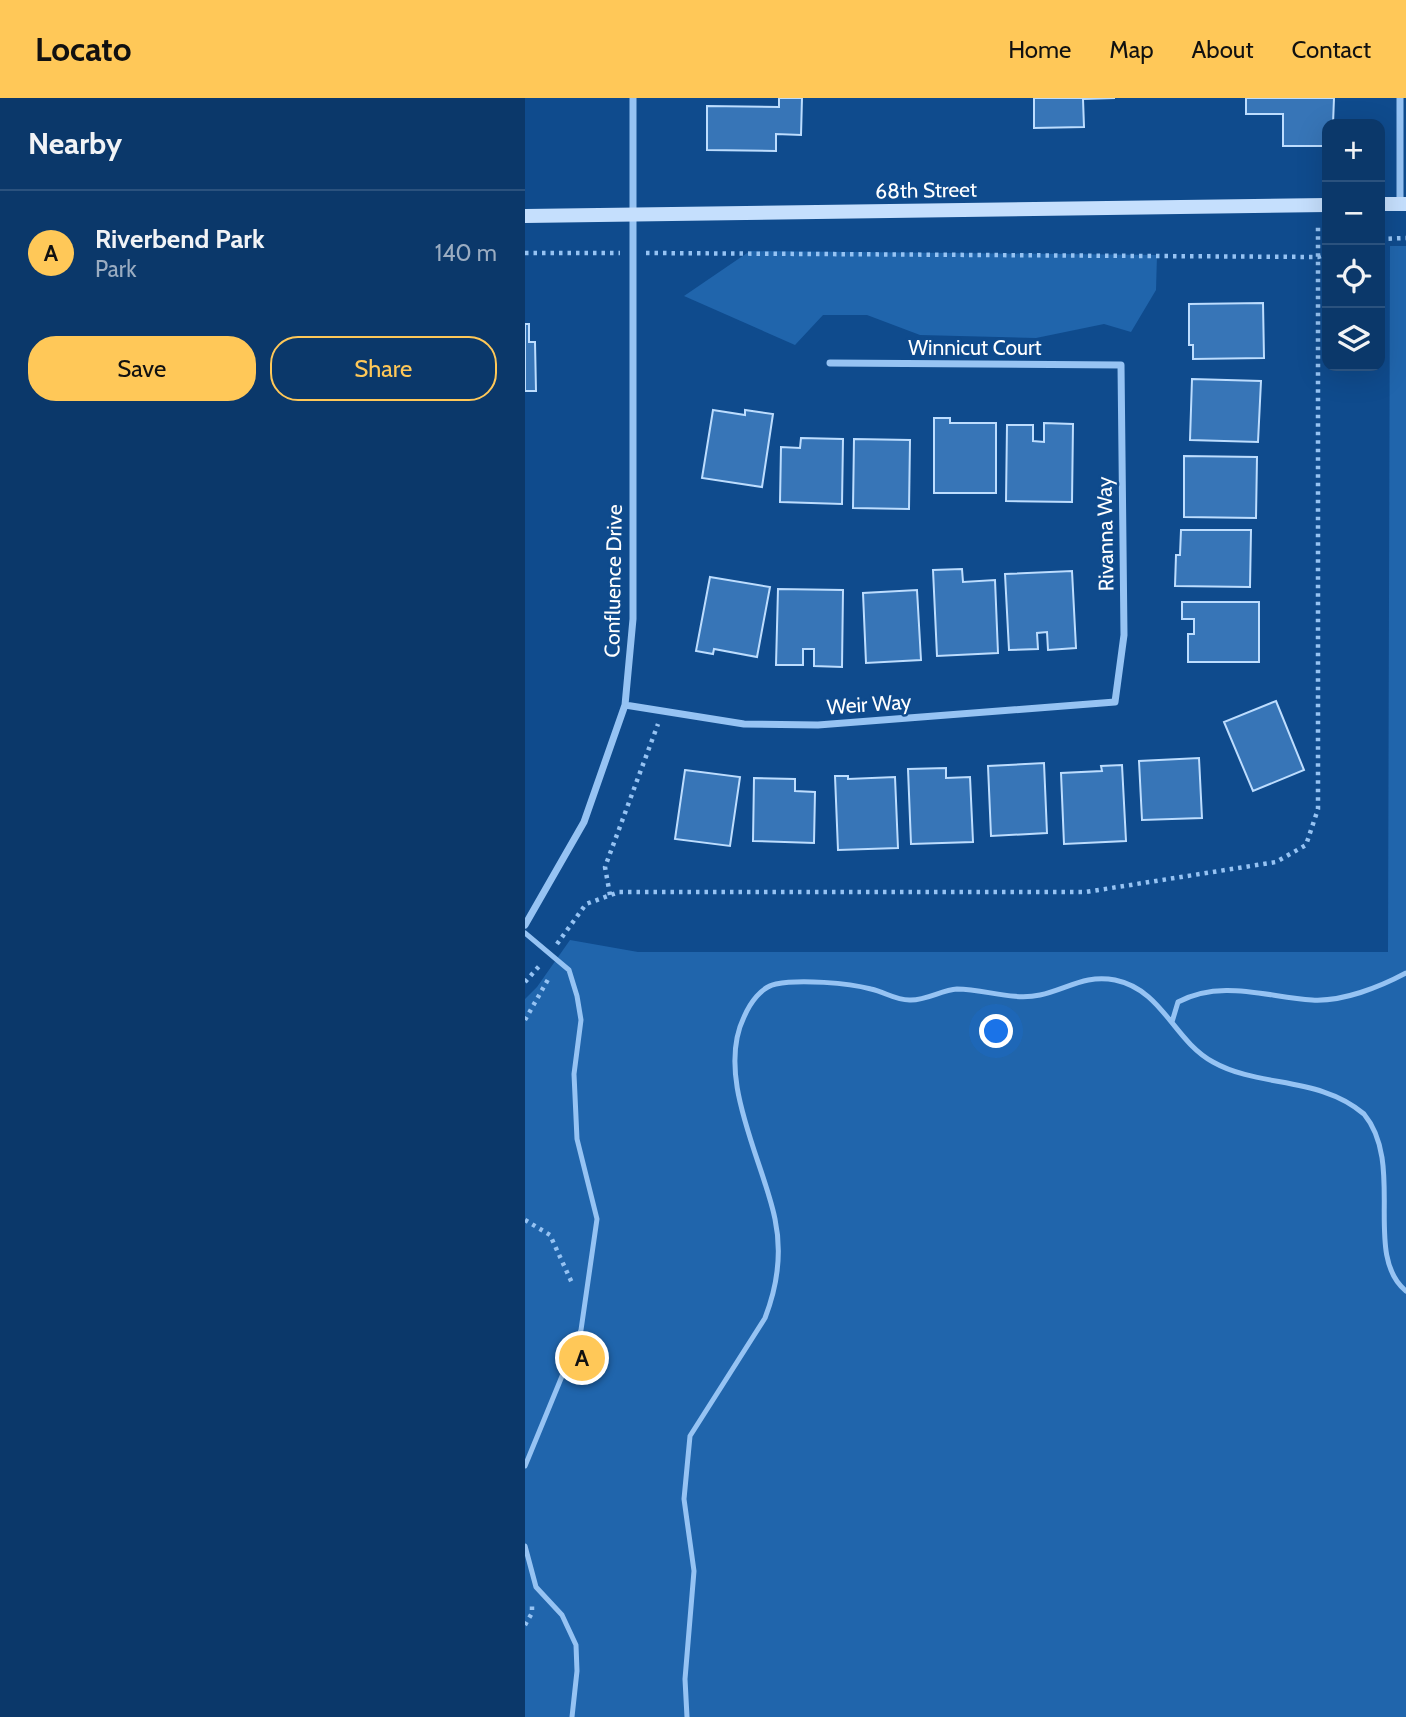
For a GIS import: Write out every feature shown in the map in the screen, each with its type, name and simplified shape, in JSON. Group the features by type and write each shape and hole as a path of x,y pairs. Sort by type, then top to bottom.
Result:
{"street":[{"name":"Confluence Drive","path":"525,925 584,822 625,705 633,619 633,98"},
{"path":"1385,204 1403,204 1400,98"},
{"name":"68th Street","path":"525,216 1322,206"},
{"name":"Winnicut Court","path":"830,363 1121,365"},
{"name":"Rivanna Way","path":"1115,702 1124,635 1121,365"},
{"name":"Weir Way","path":"625,705 744,724 818,725 1115,702"}],"lane":[{"path":"525,933 569,970 581,1020 574,1074 577,1139 597,1220 581,1331 525,1466"},
{"path":"1172,1022 1178,1002 1206,993 1245,990 1315,1000 1367,989 1406,973"},
{"path":"687,1717 685,1679 694,1571 684,1499 690,1436 765,1318 772,1302 778,1261 775,1219 750,1143 736,1064 738,1032 753,1000 775,984 846,985 871,989 907,1001 955,989 1019,997 1041,995 1077,982 1100,978 1139,990 1164,1009 1188,1044 1216,1064 1314,1088 1343,1100 1364,1114 1380,1132 1390,1158"},
{"path":"1392,1182 1389,1265 1399,1285 1406,1291"},
{"path":"525,1546 536,1587 562,1615 576,1645 577,1671 572,1717"}],"path":[{"path":"525,982 550,954 586,904 619,892 1086,892 1276,862 1306,845 1318,809 1318,257 1322,216"},
{"path":"1385,239 1406,238"},
{"path":"525,254 1322,256"},
{"path":"610,895 605,867 663,710"},
{"path":"525,1020 550,976"},
{"path":"525,1220 550,1235 573,1284 574,1296"}],"shaded area":[{"path":"1390,246 1406,246 1406,1717 525,1717 525,999 537,987 570,940 638,952 1388,952"},
{"path":"750,251 1157,255 1156,290 1131,332 1104,324 1036,338 920,335 867,315 823,315 795,345 684,296"}],"building":[{"path":"779,98 802,98 801,135 776,134 776,151 707,150 707,106 779,107"},
{"path":"1034,98 1115,98 1083,99 1084,127 1034,128"},
{"path":"1246,98 1334,98 1333,119 1322,119 1322,146 1283,146 1283,114 1246,114"},
{"path":"1263,303 1264,358 1193,359 1193,345 1189,345 1189,304"},
{"path":"525,324 529,324 529,342 535,342 536,391 525,391"},
{"path":"1192,379 1261,381 1258,442 1190,440"},
{"path":"713,410 745,415 745,410 773,414 762,487 702,478"},
{"path":"934,418 950,418 950,423 996,423 996,493 934,493"},
{"path":"1044,423 1073,424 1072,502 1006,501 1007,425 1033,425 1033,441 1044,442"},
{"path":"801,438 843,439 842,504 780,502 781,447 800,448"},
{"path":"854,439 910,440 909,509 853,508"},
{"path":"1184,456 1257,457 1256,518 1184,517"},
{"path":"1181,530 1251,530 1250,587 1175,586 1176,555 1180,555"},
{"path":"962,569 963,582 995,580 998,653 937,656 933,570"},
{"path":"1072,571 1076,648 1048,650 1047,632 1037,633 1038,649 1009,650 1005,574"},
{"path":"710,577 770,587 757,657 714,649 713,654 696,651"},
{"path":"778,589 843,590 842,667 814,666 814,649 803,649 803,665 776,665"},
{"path":"917,590 921,660 866,663 863,593"},
{"path":"1182,602 1259,602 1259,662 1188,662 1188,634 1194,634 1194,619 1182,619"},
{"path":"1276,701 1304,770 1253,791 1224,722"},
{"path":"1199,758 1202,818 1142,820 1139,761"},
{"path":"1044,763 1047,833 991,836 988,766"},
{"path":"1122,765 1126,841 1064,844 1061,773 1102,771 1101,766"},
{"path":"946,768 946,778 970,777 973,842 911,844 908,769"},
{"path":"685,770 740,777 730,846 675,839"},
{"path":"835,776 848,776 848,779 895,777 898,848 838,850"},
{"path":"754,778 795,779 795,791 815,792 814,843 753,841"}],"place":[{"name":"Riverbend Park","path":"582,1358"}]}
